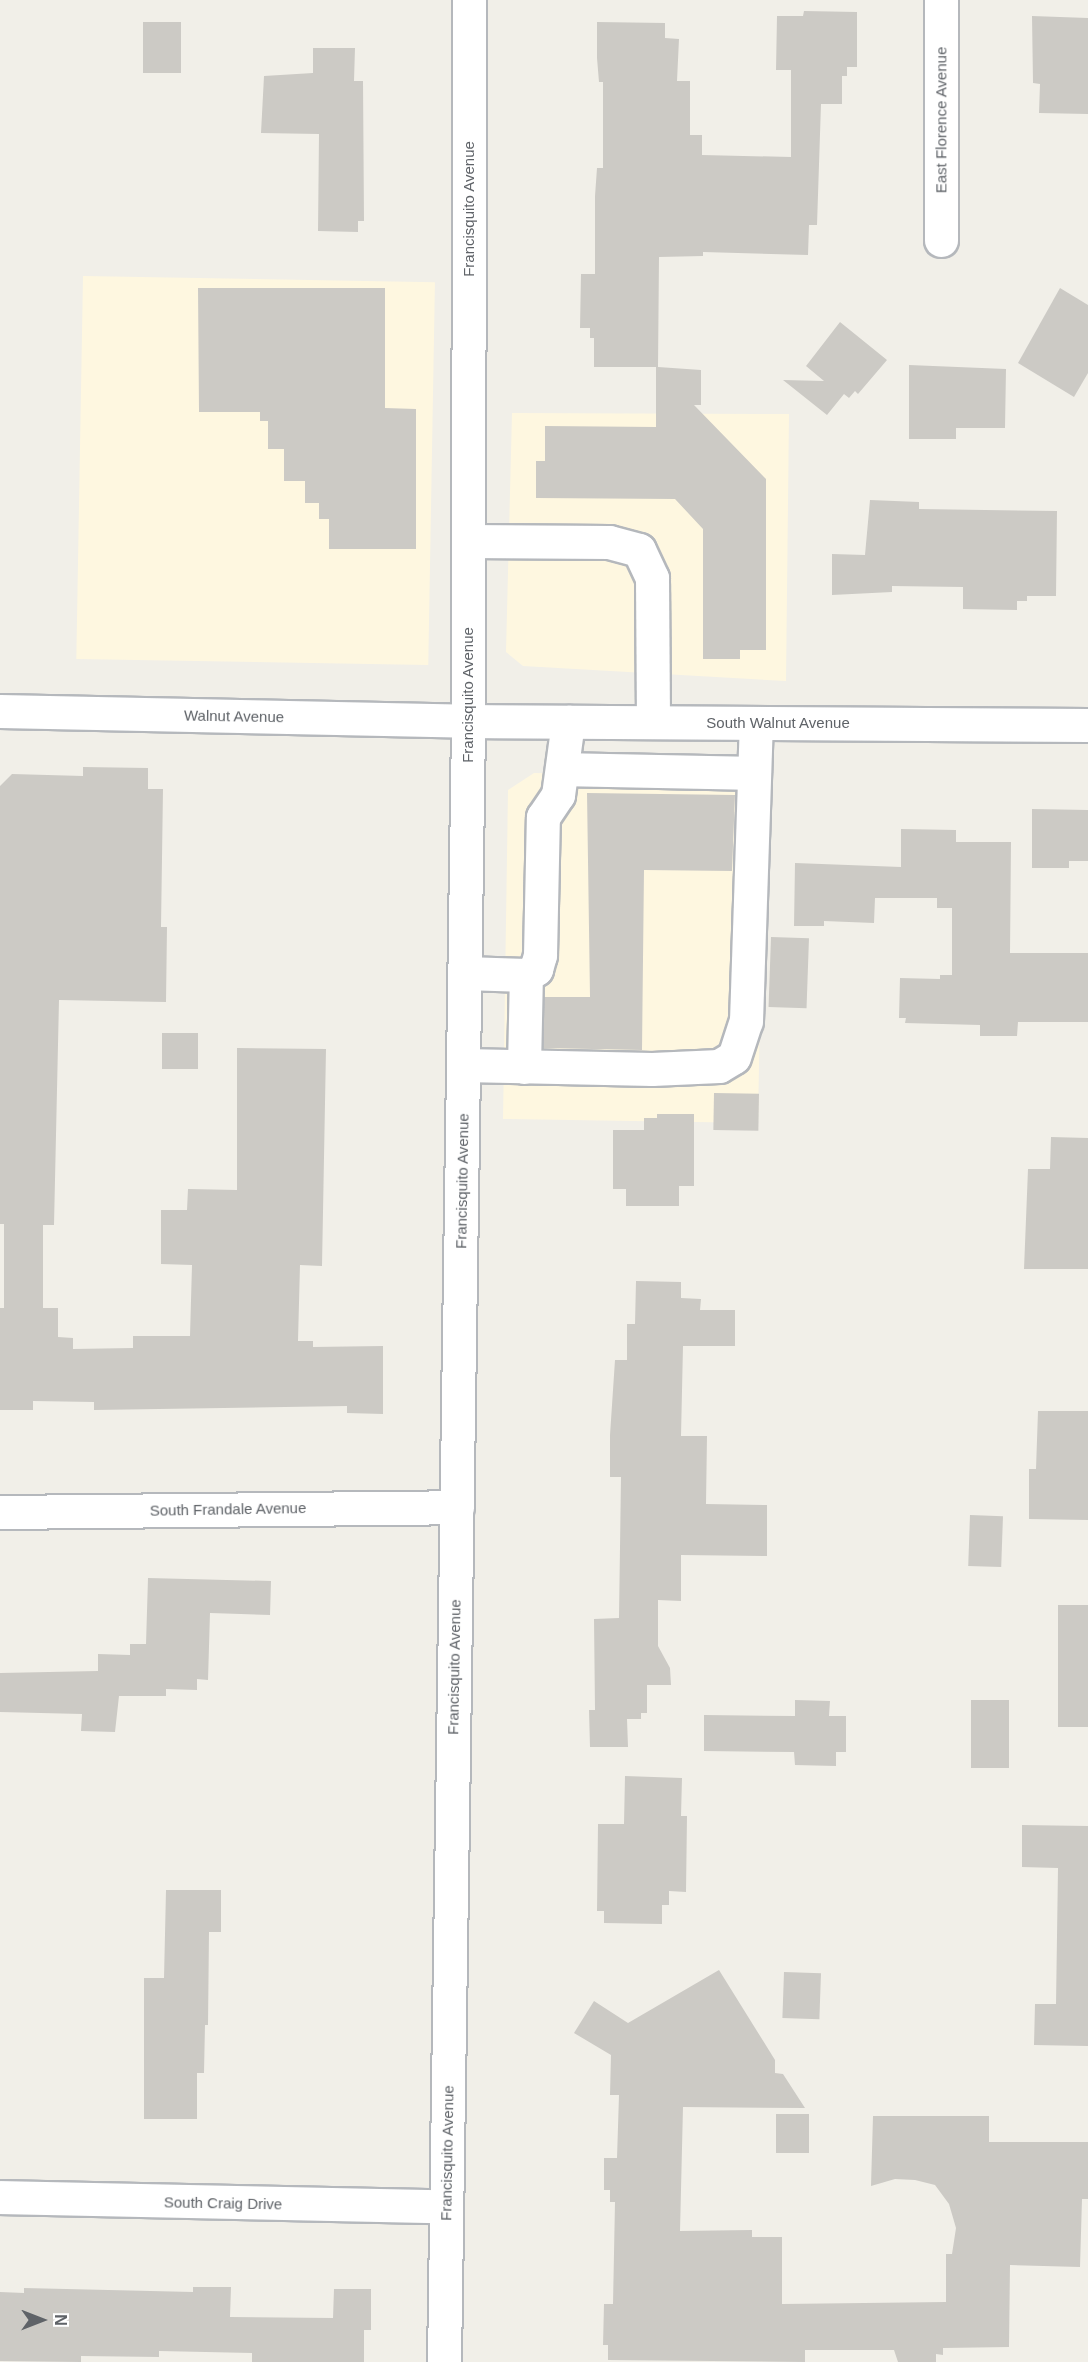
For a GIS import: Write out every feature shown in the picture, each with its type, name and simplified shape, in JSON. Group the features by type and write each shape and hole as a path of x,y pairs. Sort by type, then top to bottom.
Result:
{"street":[{"name":"Francisquito Avenue","path":"444,2362 468,721 469,0"},
{"name":"East Florence Avenue","path":"941,0 941,240"},
{"path":"468,541 609,542 639,550 652,578 653,722"},
{"name":"Walnut Avenue","path":"0,711 468,721"},
{"name":"South Walnut Avenue","path":"468,721 1088,725"},
{"path":"464,973 526,975 536,969 540,954 543,817 558,795 568,722"},
{"path":"463,1065 663,1069 719,1066 734,1057 746,1022 756,723"},
{"path":"562,769 754,773"},
{"path":"524,1067 526,975"},
{"name":"South Frandale Avenue","path":"0,1512 457,1507"},
{"name":"South Craig Drive","path":"0,2198 446,2206"}],"shaded area":[{"path":"83,276 435,282 428,665 76,659"},
{"path":"512,413 789,414 786,681 523,666 506,652"},
{"path":"534,773 764,777 758,1123 503,1119 508,790"}],"building":[{"path":"804,11 857,12 857,67 847,67 847,76 842,76 842,104 821,104 817,225 809,225 808,255 703,252 703,256 659,257 658,367 701,370 701,405 694,405 766,479 766,650 740,650 740,659 703,659 703,529 675,499 536,498 536,461 545,461 545,426 656,427 656,367 594,367 594,338 590,338 590,328 580,328 581,274 595,274 597,168 603,168 603,82 599,82 597,22 665,23 665,38 679,39 677,81 690,81 690,135 702,135 702,155 791,157 791,70 776,70 777,16 803,16"},
{"path":"1032,16 1088,18 1088,114 1039,113 1040,84 1033,83"},
{"path":"143,22 181,22 181,73 143,73"},
{"path":"313,48 355,48 354,81 363,81 364,221 358,221 358,232 318,231 319,134 261,133 264,76 313,73"},
{"path":"198,288 385,288 385,408 416,409 416,549 329,549 329,519 319,519 319,503 305,503 305,481 284,481 284,449 268,449 268,421 260,421 260,412 199,412"},
{"path":"1060,288 1088,305 1088,373 1074,397 1018,363"},
{"path":"840,322 887,360 858,394 855,391 849,398 844,394 827,415 783,380 824,381 806,366"},
{"path":"909,365 1006,369 1005,428 956,428 956,439 909,439"},
{"path":"870,500 919,502 919,509 1057,511 1056,596 1027,596 1027,601 1017,601 1017,610 963,609 963,587 892,586 892,592 832,595 832,554 865,555"},
{"path":"83,767 148,768 148,789 163,789 161,927 167,927 166,1002 59,1000 54,1225 43,1225 43,1308 58,1308 58,1337 73,1338 73,1349 133,1348 133,1336 190,1336 192,1265 161,1264 161,1210 187,1210 188,1189 237,1190 237,1048 326,1049 322,1266 300,1265 298,1341 313,1341 313,1347 383,1346 383,1414 347,1413 347,1406 94,1410 94,1402 33,1401 33,1410 0,1410 0,1308 4,1308 4,1224 0,1224 0,786 12,774 83,776"},
{"path":"587,793 735,795 732,871 644,870 642,1050 543,1048 544,997 590,997"},
{"path":"1032,809 1088,810 1088,861 1069,861 1069,868 1032,868"},
{"path":"901,829 956,830 956,842 1011,842 1010,953 1088,953 1088,1022 1018,1022 1017,1036 980,1036 980,1025 905,1023 906,1018 899,1018 900,978 940,979 940,975 952,975 952,908 937,908 937,898 875,898 874,923 824,921 824,926 794,926 795,863 901,867"},
{"path":"771,937 809,938 807,1008 769,1007"},
{"path":"162,1033 198,1033 198,1069 162,1069"},
{"path":"714,1093 759,1094 758,1131 713,1130"},
{"path":"657,1114 694,1114 694,1186 679,1186 679,1206 626,1206 626,1189 613,1189 613,1130 644,1130 644,1118 657,1118"},
{"path":"1051,1137 1088,1138 1088,1269 1024,1269 1028,1169 1050,1169"},
{"path":"636,1281 681,1282 681,1298 701,1299 700,1310 735,1310 735,1346 683,1346 681,1436 707,1436 706,1504 767,1505 767,1556 681,1555 681,1601 658,1600 658,1646 670,1668 671,1685 647,1685 647,1713 641,1713 641,1719 627,1719 628,1747 590,1747 589,1710 595,1710 594,1619 619,1618 621,1477 610,1477 610,1435 615,1360 627,1360 627,1324 635,1324"},
{"path":"1038,1411 1088,1411 1088,1520 1029,1519 1029,1469 1036,1469"},
{"path":"970,1515 1003,1516 1001,1567 968,1566"},
{"path":"148,1578 271,1581 270,1615 210,1613 208,1680 197,1679 197,1690 166,1689 166,1696 119,1696 115,1732 81,1731 82,1714 0,1712 0,1673 98,1671 98,1654 130,1655 130,1644 146,1644"},
{"path":"1058,1605 1088,1605 1088,1727 1058,1727"},
{"path":"795,1700 830,1701 829,1716 846,1716 846,1752 836,1752 836,1766 795,1765 794,1752 704,1751 704,1715 795,1716"},
{"path":"971,1700 1009,1700 1009,1768 971,1768"},
{"path":"625,1776 682,1778 681,1816 687,1816 686,1892 669,1891 669,1905 662,1905 662,1924 604,1923 604,1911 597,1911 598,1824 624,1824"},
{"path":"1022,1825 1088,1826 1088,2046 1034,2045 1035,2004 1056,2004 1058,1868 1022,1867"},
{"path":"166,1890 221,1890 221,1932 209,1932 208,2025 205,2025 204,2073 197,2073 197,2119 144,2119 144,1978 164,1978"},
{"path":"719,1970 775,2060 775,2073 783,2074 805,2108 683,2107 680,2231 752,2230 752,2237 782,2237 782,2304 946,2302 946,2254 952,2254 956,2228 949,2204 935,2185 915,2180 895,2179 871,2186 873,2116 989,2116 989,2142 1088,2142 1088,2199 1082,2199 1080,2267 1010,2265 1009,2347 943,2348 943,2355 936,2354 936,2362 898,2362 894,2350 805,2350 805,2362 608,2360 608,2345 603,2345 604,2304 613,2304 615,2202 610,2202 610,2190 604,2190 604,2158 617,2158 619,2095 610,2095 611,2055 574,2033 594,2001 628,2023"},
{"path":"784,1972 821,1973 819,2019 782,2018"},
{"path":"776,2114 809,2114 809,2153 776,2153"},
{"path":"193,2287 231,2287 230,2317 333,2318 334,2289 371,2289 371,2330 364,2330 364,2362 252,2362 252,2353 159,2351 159,2357 81,2356 81,2362 0,2361 0,2292 24,2293 24,2288 193,2292"}]}
